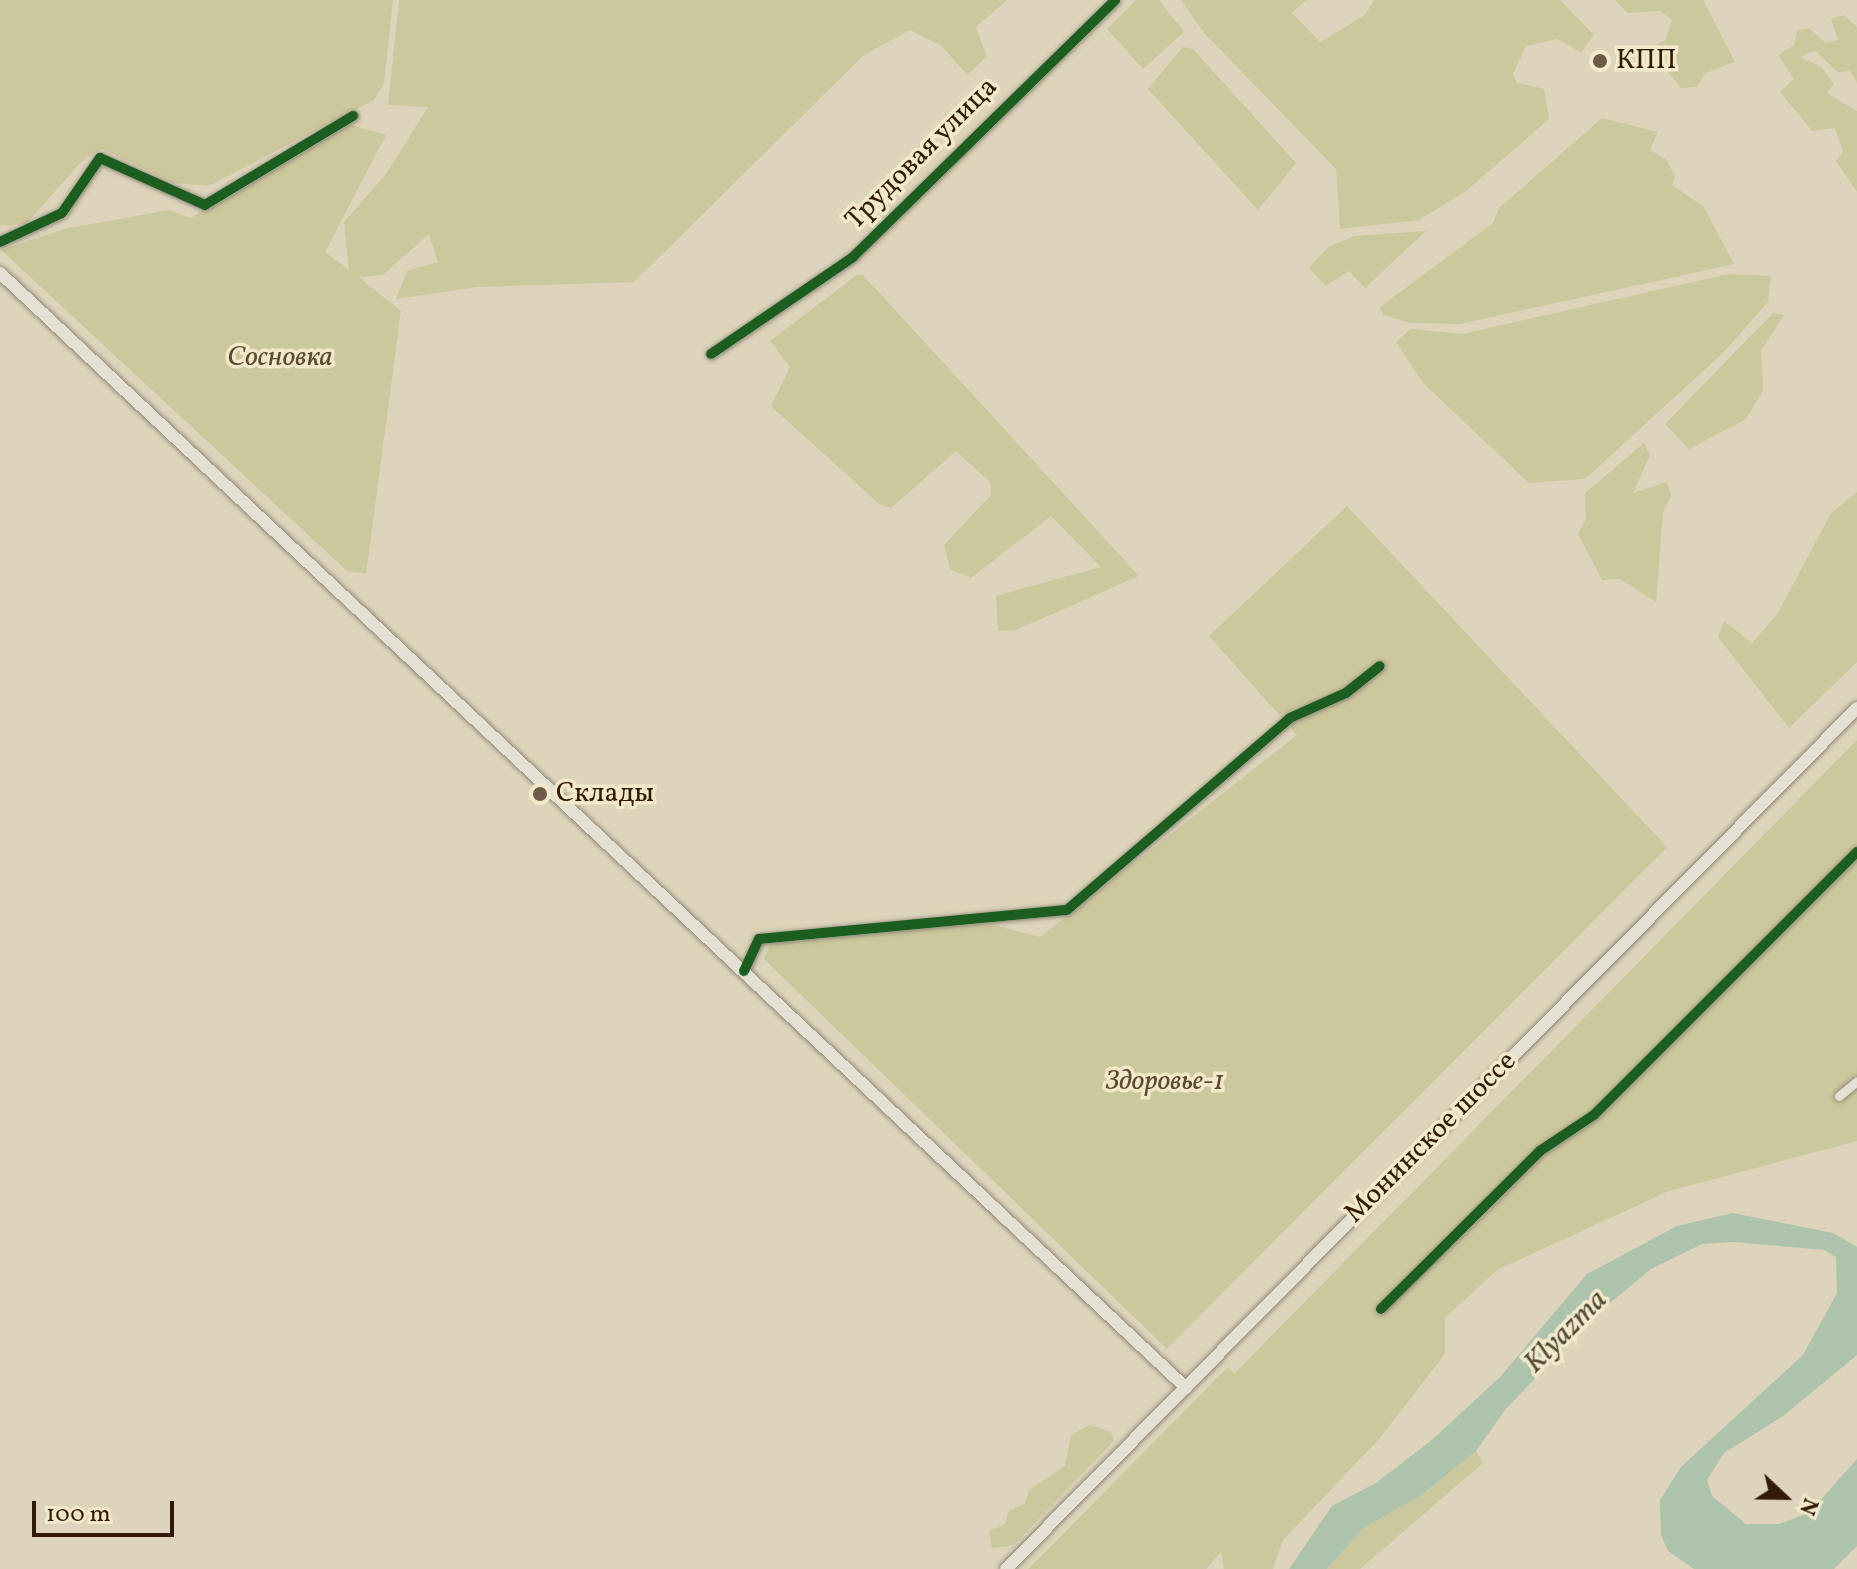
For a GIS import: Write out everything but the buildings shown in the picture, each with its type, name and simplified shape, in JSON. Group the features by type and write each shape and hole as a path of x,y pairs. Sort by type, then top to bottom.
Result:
{"main road":[{"path":"0,273 1186,1388"},
{"name":"Монинское шоссе","path":"1006,1569 1857,708"}],"street":[{"name":"Трудовая улица","path":"711,354 853,257 1115,0"},
{"path":"0,242 62,213 100,158 205,205 353,116"},
{"path":"744,971 759,939 1067,910 1290,718 1346,693 1380,666"},
{"path":"1381,1309 1540,1151 1594,1115 1857,852"},
{"path":"1839,1096 1857,1081"}],"green space":[{"path":"0,0 393,0 384,84 374,100 209,186 174,183 102,149 82,161 26,224 0,226"},
{"name":"Сосновка","path":"399,0 1007,0 976,27 987,57 967,75 942,46 910,30 864,55 634,282 477,287 396,299 407,271 438,262 429,234 383,275 359,277 401,311 366,574 347,571 1,250 64,229 169,210 191,218 345,123 386,135 325,252 349,270 344,222 386,174 428,107 388,105"},
{"path":"1136,0 1159,0 1184,32 1143,69 1107,29"},
{"path":"1181,0 1306,0 1292,13 1320,42 1365,15 1374,0 1560,0 1594,35 1581,52 1557,39 1526,46 1513,74 1517,83 1544,89 1549,119 1465,192 1419,220 1340,229 1336,169 1205,34"},
{"path":"1615,0 1703,0 1735,62 1705,73 1697,87 1681,88 1648,47 1665,41 1672,20 1661,11 1628,13"},
{"path":"1844,15 1857,27 1857,83 1850,71 1838,72 1815,51 1800,57 1821,67 1834,84 1827,93 1857,111 1857,192 1836,161 1843,152 1835,128 1812,131 1780,92 1794,79 1778,55 1794,45 1797,31 1808,28 1826,43 1838,40 1831,19"},
{"path":"1183,47 1193,49 1296,163 1258,210 1148,89"},
{"path":"1602,118 1658,132 1650,150 1666,159 1675,176 1672,185 1704,207 1734,264 1460,324 1410,323 1383,315 1380,307 1493,223 1499,208"},
{"path":"1426,231 1365,288 1349,271 1326,286 1309,268 1328,247 1355,236"},
{"path":"1729,274 1771,276 1768,302 1723,353 1585,479 1529,483 1423,383 1396,342 1411,329 1462,334"},
{"path":"857,275 863,275 1139,576 1016,630 998,631 996,596 1101,567 1051,516 971,578 950,569 944,545 991,495 990,482 956,451 891,508 879,504 771,406 790,367 770,341"},
{"path":"1773,313 1784,315 1761,351 1763,391 1746,419 1689,449 1665,424"},
{"path":"1644,443 1650,455 1633,493 1667,482 1671,496 1663,512 1656,602 1620,579 1602,580 1578,534 1586,519 1585,493"},
{"path":"1857,492 1857,662 1789,728 1718,637 1724,621 1752,643 1778,613 1831,513"},
{"name":"Здоровье-1","path":"1347,506 1667,847 1167,1349 764,959 771,943 986,923 1040,937 1297,735 1209,636"},
{"path":"1857,740 1857,1141 1669,1191 1497,1270 1445,1318 1445,1354 1380,1438 1283,1540 1273,1569 1224,1569 1221,1552 1206,1569 1028,1569 1228,1367 1234,1374"},
{"path":"1090,1425 1111,1432 1114,1441 1014,1545 992,1548 989,1531 1005,1524 1009,1510 1025,1504 1029,1490 1065,1466 1071,1435"},
{"path":"1476,1451 1483,1463 1360,1569 1327,1569 1363,1528 1419,1497"}],"water":[{"name":"Klyazma","path":"1733,1213 1833,1233 1857,1247 1857,1355 1783,1416 1724,1453 1707,1480 1712,1496 1746,1524 1779,1524 1809,1513 1857,1459 1857,1546 1834,1569 1694,1569 1668,1551 1661,1535 1660,1500 1681,1467 1803,1355 1837,1293 1836,1257 1824,1250 1734,1242 1702,1244 1651,1269 1592,1318 1505,1410 1476,1451 1419,1497 1363,1528 1327,1569 1289,1569 1332,1506 1376,1483 1433,1439 1500,1377 1587,1274 1677,1226"}],"cycle path":[{"path":"711,354 853,257 1115,0"},
{"path":"0,242 62,213 100,158 205,205 353,116"},
{"path":"744,971 759,939 1067,910 1290,718 1346,693 1380,666"},
{"path":"1381,1309 1540,1151 1594,1115 1857,852"}],"place":[{"name":"КПП","path":"1600,61"},
{"name":"Склады","path":"540,794"}]}
